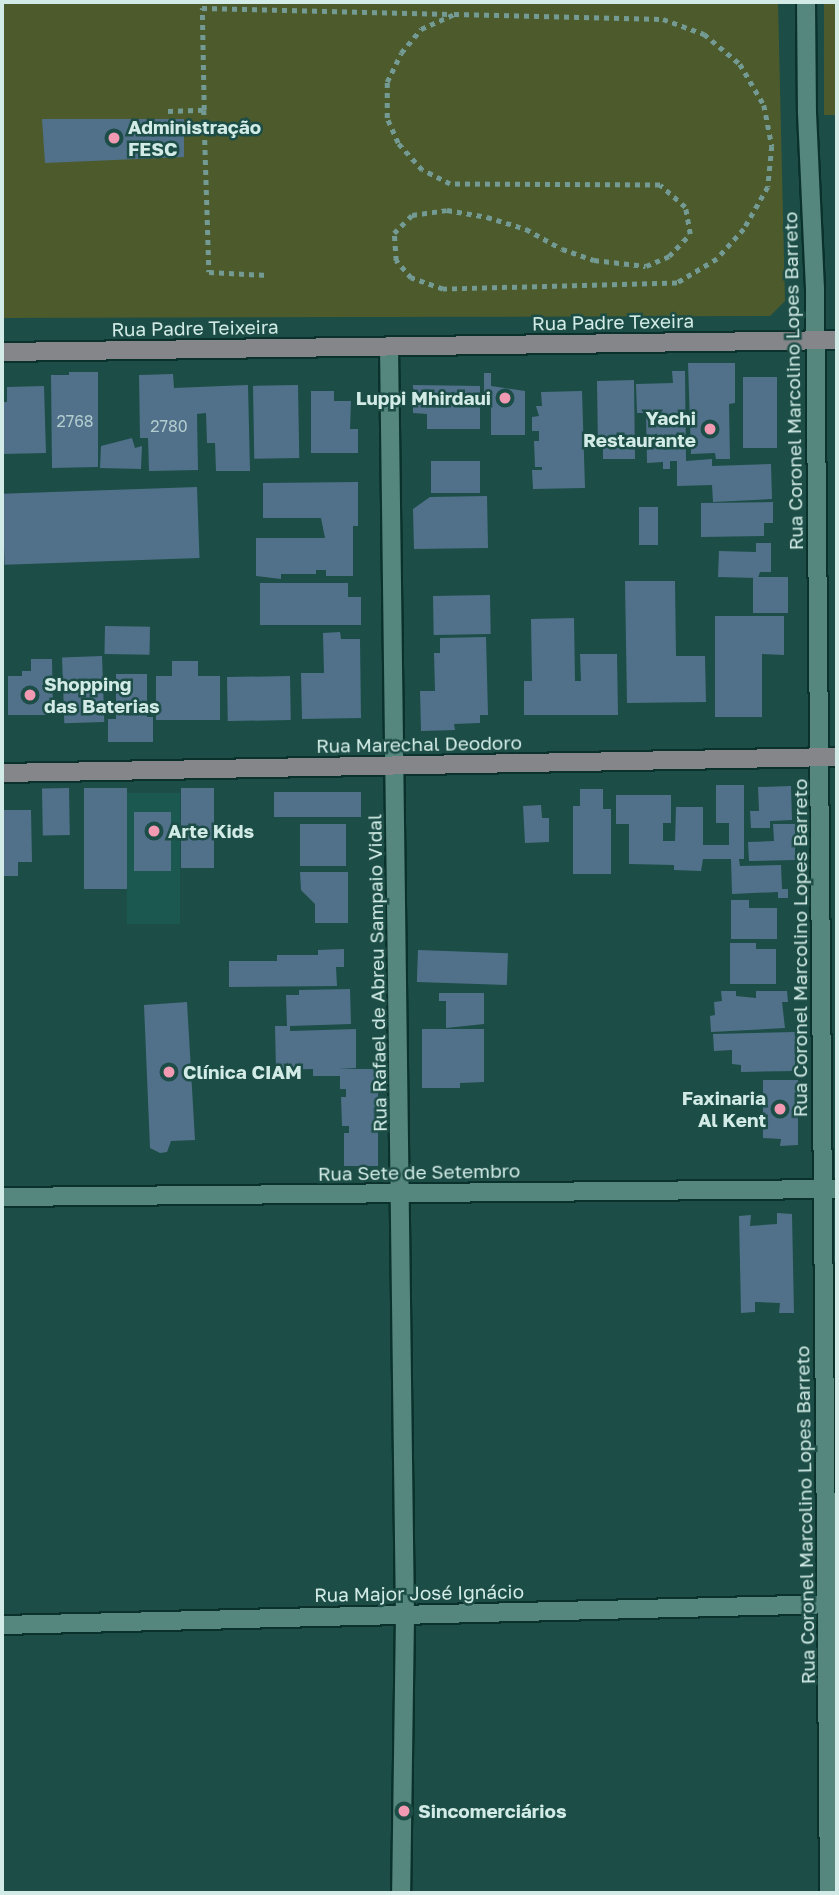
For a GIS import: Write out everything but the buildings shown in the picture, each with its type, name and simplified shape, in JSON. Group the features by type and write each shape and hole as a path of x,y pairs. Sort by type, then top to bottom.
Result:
{"main road":[{"name":"Rua Padre Texeira","path":"389,346 837,340"},
{"name":"Rua Padre Teixeira","path":"2,352 389,346"},
{"name":"Rua Marechal Deodoro","path":"2,773 828,758"}],"street":[{"name":"Rua Coronel Marcolino Lopes Barreto","path":"806,2 828,758 832,1604 828,1893"},
{"name":"Rua Rafael de Abreu Sampaio Vidal","path":"389,346 405,1615 401,1893"},
{"name":"Rua Sete de Setembro","path":"2,1197 830,1189"},
{"name":"Rua Major José Ignácio","path":"2,1625 832,1604"}],"path":[{"path":"282,2 282,8"},
{"path":"268,275 209,272 202,8 282,8 663,19 704,34 740,64 764,105 772,146 768,187 744,229 717,258 677,283 443,289 411,278 396,261 394,233 412,215 447,210 487,217 526,229 562,249 594,260 646,265 669,256 690,234 685,208 660,186 450,184 422,170 398,143 387,118 387,82 401,53 421,29 454,14"},
{"path":"168,111 204,110"}],"shaded area":[{"name":"Arte Kids","path":"127,793 180,793 180,924 127,924"}],"green space":[{"path":"2,2 778,2 785,301 770,316 2,318"},
{"path":"824,2 837,2 837,115 824,115"}],"place":[{"name":"Administração FESC","path":"114,138"},
{"name":"Luppi Mhirdaui","path":"505,398"},
{"name":"Yachi Restaurante","path":"710,429"},
{"name":"Shopping das Baterias","path":"30,695"},
{"name":"Arte Kids","path":"154,831"},
{"name":"Clínica CIAM","path":"169,1072"},
{"name":"Faxinaria Al Kent","path":"780,1109"},
{"name":"Sincomerciários","path":"404,1811"}]}
